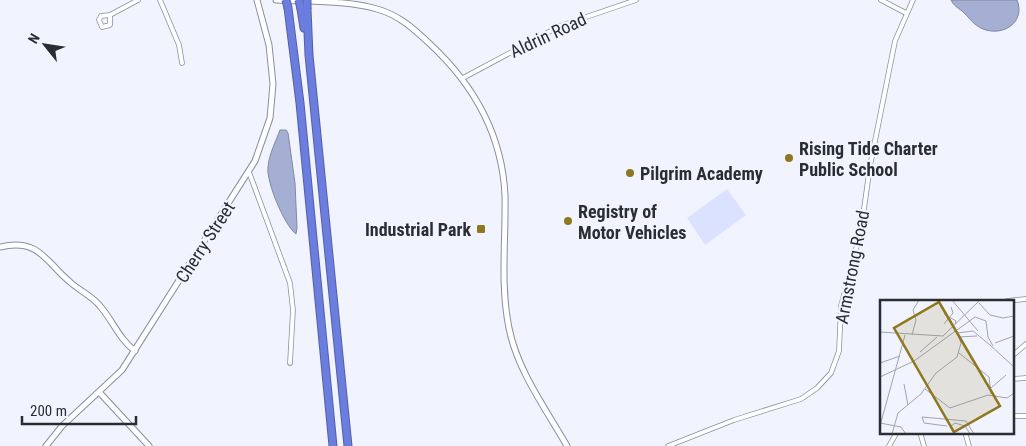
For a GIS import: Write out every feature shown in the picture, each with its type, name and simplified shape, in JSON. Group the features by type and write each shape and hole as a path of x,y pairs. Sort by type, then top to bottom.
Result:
{"highway":[{"path":"283,0 287,8"},
{"path":"286,0 292,34 333,446"},
{"path":"299,0 304,9 348,446"},
{"path":"304,9 307,0"}],"street":[{"path":"110,15 138,0"},
{"path":"160,0 178,45 182,63"},
{"name":"Cherry Street","path":"46,446 62,426 116,377 135,351 249,172 265,134 271,110 273,90 271,58 258,0"},
{"path":"276,0 348,2 385,11 415,30 463,78 486,117 501,161 505,195 505,298 512,339 526,373 567,446"},
{"name":"Aldrin Road","path":"463,78 560,26 636,0"},
{"path":"882,0 906,12"},
{"name":"Armstrong Road","path":"668,446 734,420 801,399 817,388 830,373 839,351 840,312 861,230 882,101 895,41 906,12 913,0"},
{"path":"249,172 290,283 293,310 290,363"},
{"path":"0,247 22,244 42,253 69,281 97,302 121,338 135,351"},
{"path":"1014,354 1026,344"},
{"path":"100,393 149,446"},
{"path":"889,446 896,434"}],"shaded area":[{"path":"951,0 1017,0 1018,15 1011,26 998,31 991,31 976,25"},
{"path":"280,130 286,130 288,133 295,183 296,234 281,213 268,174 270,157"},
{"path":"727,189 746,215 705,245 687,218"}],"place":[{"name":"Rising Tide Charter Public School","path":"789,158"},
{"name":"Pilgrim Academy","path":"630,173"},
{"name":"Registry of Motor Vehicles","path":"568,221"},
{"name":"Industrial Park","path":"481,229"}]}
